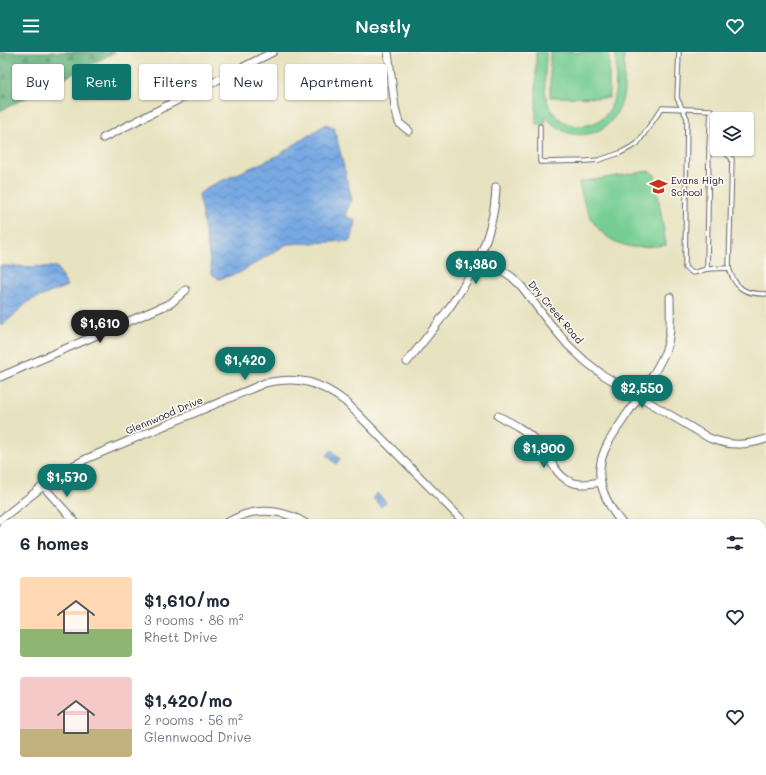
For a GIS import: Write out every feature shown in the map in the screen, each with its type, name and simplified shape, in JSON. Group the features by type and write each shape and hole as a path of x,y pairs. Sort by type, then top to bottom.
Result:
{"street":[{"path":"103,138 273,52"},
{"path":"388,52 395,107 399,123 409,132"},
{"path":"407,362 458,297 470,278 480,258 492,222 496,201 496,187"},
{"name":"Dry Creek Road","path":"480,258 512,277 522,287 547,320 568,344 585,361 603,375 709,438 722,443 737,445 758,442 766,439"},
{"path":"0,377 171,303 186,290"},
{"path":"619,519 607,501 601,482 600,468 606,445 639,396 666,350 670,317 670,297"},
{"name":"Glennwood Drive","path":"1,519 61,472 86,459 265,382 278,380 296,380 313,383 330,390 346,402 461,519"},
{"path":"498,416 527,432 544,451 555,470 563,478 572,483 582,484 601,482"},
{"path":"43,486 72,519"},
{"path":"235,519 246,514 264,511 281,513 299,519"}],"lane":[{"path":"679,52 678,98 687,118 685,268 693,272 706,269 729,268"},
{"path":"540,126 540,162 599,160 620,153 637,144 662,108 711,110 706,269"},
{"path":"729,156 732,159 729,268 732,279 741,289 753,294 766,294"}],"green space":[{"path":"0,52 115,52 92,64 72,64 72,74 64,78 64,64 12,64 12,100 21,100 0,111"},
{"path":"536,52 546,52 545,90 547,101 552,111 559,119 577,126 596,122 605,116 611,107 616,87 616,52 624,52 624,83 622,101 617,113 609,123 600,130 589,134 578,135 567,132 556,126 546,117 545,124 536,124"},
{"path":"550,52 609,52 609,98 550,97"},
{"path":"649,171 655,175 666,245 632,247 620,244 610,239 602,232 589,215 581,193 579,182"}],"water":[{"path":"326,124 334,127 352,200 345,215 356,221 351,241 287,244 239,273 219,279 212,274 199,194 208,187 277,156"},
{"path":"0,266 57,267 67,286 29,301 4,324 0,325"},
{"path":"332,450 340,459 336,464 327,455"},
{"path":"377,493 386,502 381,507 373,498"}],"place":[{"name":"Evans High School","path":"658,186"}]}
